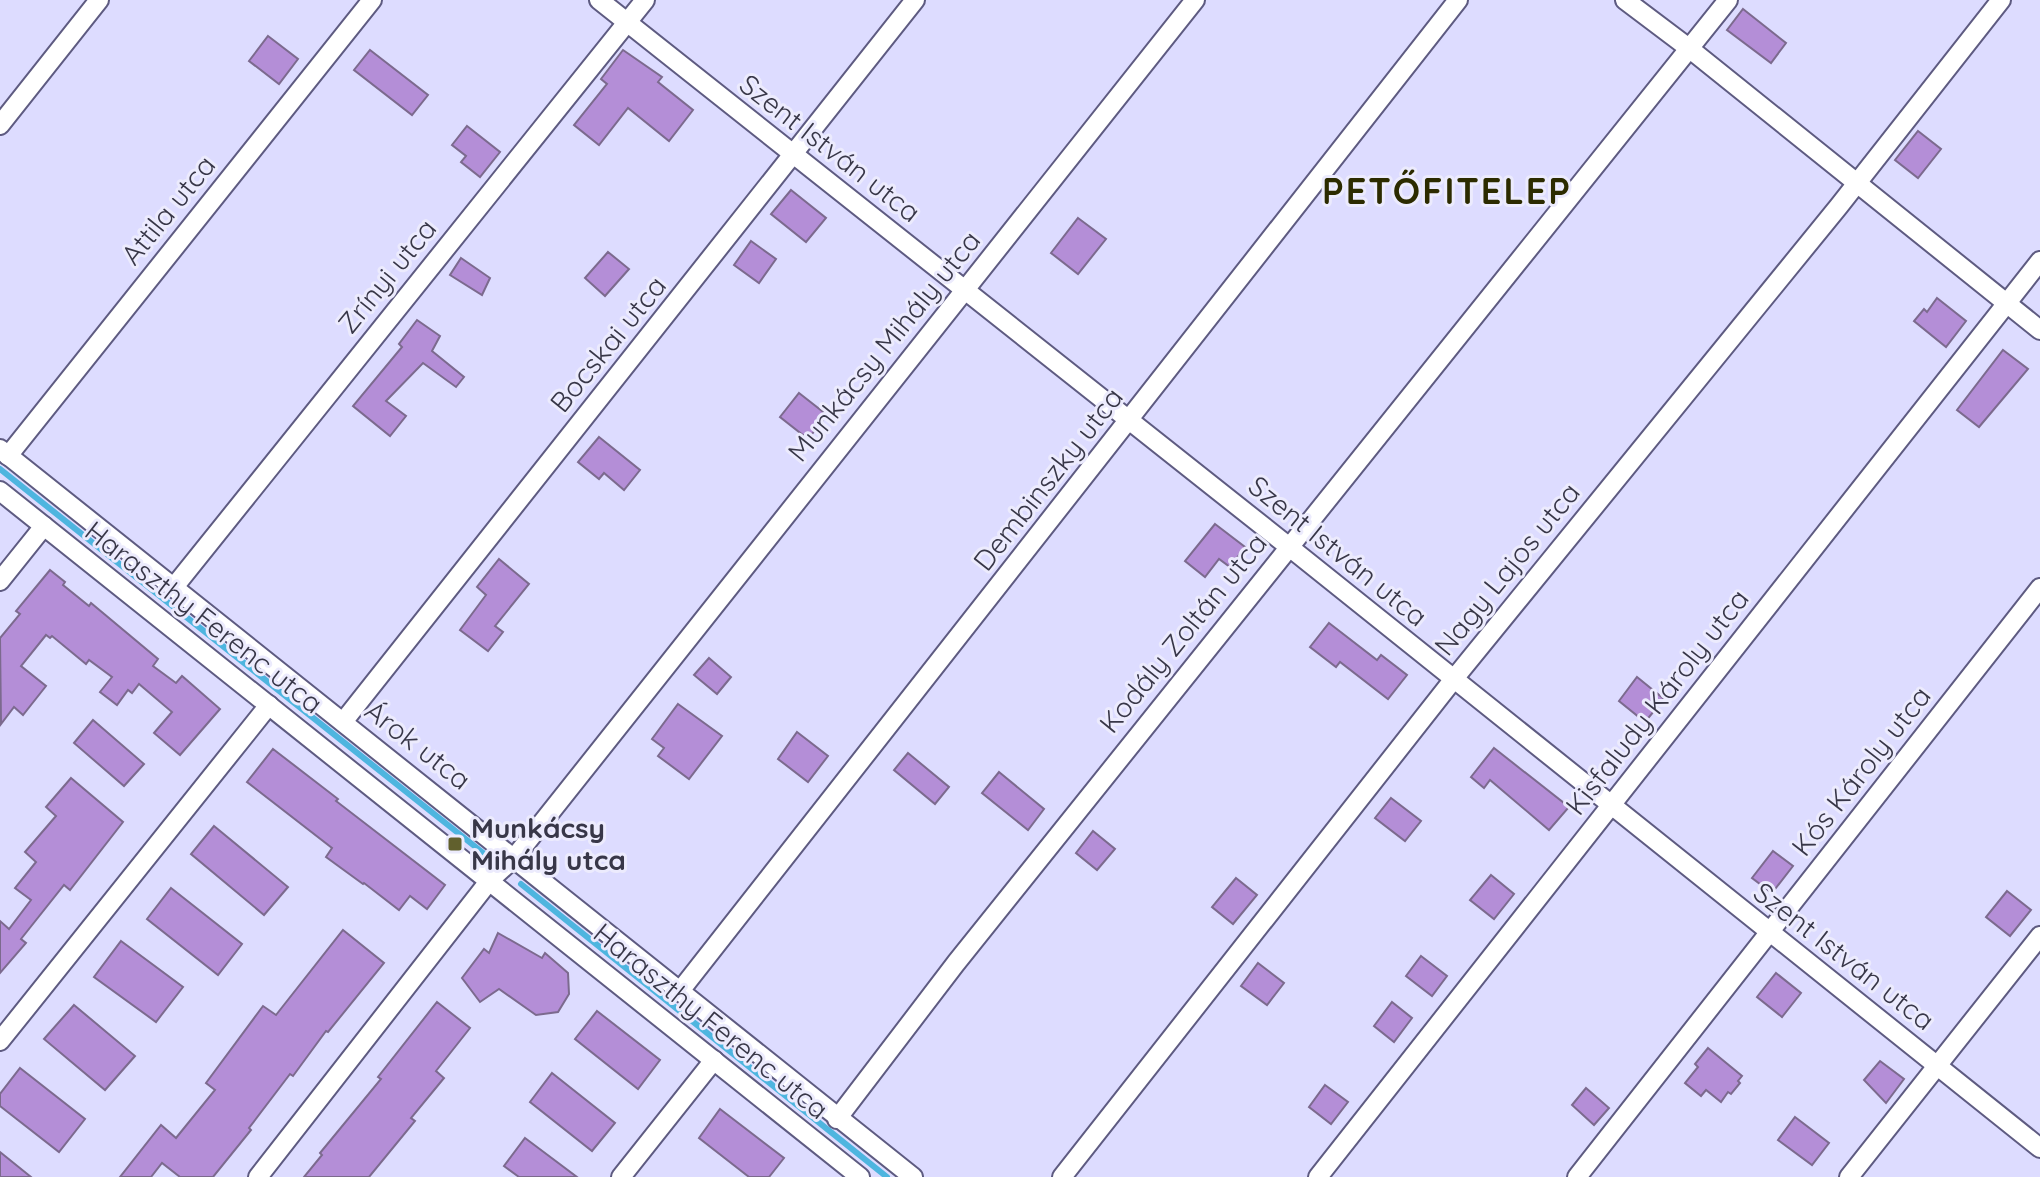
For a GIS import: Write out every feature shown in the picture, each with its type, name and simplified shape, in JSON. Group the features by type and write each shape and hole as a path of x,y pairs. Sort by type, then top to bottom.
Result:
{"street":[{"path":"0,125 99,0"},
{"name":"Attila utca","path":"4,453 372,0"},
{"name":"Szent István utca","path":"599,0 2040,1148"},
{"name":"Zrínyi utca","path":"174,587 645,0"},
{"name":"Bocskai utca","path":"343,722 915,0"},
{"name":"Munkácsy Mihály utca","path":"258,1177 490,880 515,857 1195,0"},
{"name":"Dembinszky utca","path":"680,991 1458,0"},
{"path":"1625,0 1858,182 2040,330"},
{"name":"Kodály Zoltán utca","path":"837,1119 956,963 1288,546 1728,0"},
{"name":"Nagy Lajos utca","path":"1062,1177 1453,680 1858,182 2001,0"},
{"name":"Kisfaludy Károly utca","path":"1318,1177 2040,261"},
{"name":"Árok utca","path":"4,453 913,1177"},
{"name":"Haraszthy Ferenc utca","path":"0,491 860,1177"},
{"path":"0,581 44,526"},
{"name":"Kós Károly utca","path":"1577,1177 2040,588"},
{"path":"0,1041 269,705"},
{"path":"1849,1177 2040,936"},
{"path":"621,1177 714,1060"}],"building":[{"path":"1743,9 1786,43 1771,63 1727,30"},
{"path":"268,36 298,59 279,84 249,61"},
{"path":"370,50 428,95 412,115 354,70"},
{"path":"623,50 662,77 658,82 693,110 669,141 628,108 599,145 574,125 607,84 601,79"},
{"path":"467,126 500,152 480,177 461,162 466,156 452,145"},
{"path":"1918,131 1941,149 1918,178 1895,160"},
{"path":"791,190 826,218 806,242 771,214"},
{"path":"1078,218 1106,239 1078,274 1051,253"},
{"path":"751,241 776,259 759,283 734,265"},
{"path":"608,252 629,269 605,296 585,278"},
{"path":"461,258 490,278 482,295 450,275"},
{"path":"1937,298 1966,321 1946,347 1914,321 1924,309 1927,312"},
{"path":"417,320 440,336 432,351 464,377 456,387 423,363 386,401 406,416 390,436 353,406 402,347 399,344"},
{"path":"2003,350 2028,369 1979,427 1957,410"},
{"path":"799,393 827,415 808,439 780,417"},
{"path":"599,437 640,470 624,490 604,473 599,479 578,462"},
{"path":"1215,524 1245,547 1230,567 1219,559 1205,577 1185,561"},
{"path":"499,559 529,584 495,626 503,632 488,651 460,630 486,595 477,587"},
{"path":"50,570 65,582 63,585 89,606 91,603 158,659 153,666 176,683 182,676 220,709 180,755 154,733 172,712 139,684 132,693 128,690 117,705 100,692 112,677 89,660 86,664 52,636 46,635 21,666 46,686 23,715 14,707 1,724 0,638 20,614 16,611"},
{"path":"1329,623 1377,660 1381,655 1407,675 1388,699 1340,662 1336,667 1310,647"},
{"path":"709,658 731,677 717,694 694,675"},
{"path":"1637,677 1664,699 1645,722 1619,701"},
{"path":"678,704 722,736 689,779 658,756 664,748 652,739"},
{"path":"93,720 144,764 124,786 74,743"},
{"path":"797,732 828,756 808,782 778,759"},
{"path":"1494,748 1569,807 1549,830 1490,780 1484,788 1471,777"},
{"path":"273,749 445,885 427,909 410,896 399,910 326,857 332,848 247,782"},
{"path":"908,753 949,787 935,804 894,770"},
{"path":"999,772 1044,809 1028,830 982,793"},
{"path":"71,778 123,822 70,890 64,885 21,939 26,943 0,973 0,921 9,929 31,900 15,888 36,862 25,852 56,816 46,807"},
{"path":"1391,798 1421,821 1405,841 1375,818"},
{"path":"214,826 288,887 264,915 191,854"},
{"path":"1093,831 1115,849 1097,870 1076,853"},
{"path":"1773,851 1793,866 1772,893 1752,878"},
{"path":"1491,875 1514,894 1494,919 1470,900"},
{"path":"1236,878 1257,895 1233,924 1212,907"},
{"path":"171,888 242,944 218,975 147,919"},
{"path":"2007,891 2031,910 2010,936 1986,917"},
{"path":"343,930 384,963 326,1031 293,1076 290,1074 213,1177 180,1177 162,1163 151,1177 120,1177 161,1125 176,1138 215,1090 206,1083 263,1006 276,1015"},
{"path":"498,933 542,958 545,953 568,973 569,994 558,1012 536,1015 499,989 480,1002 462,978 484,949 489,953"},
{"path":"121,941 183,987 156,1022 94,977"},
{"path":"1421,956 1447,976 1432,996 1406,976"},
{"path":"1258,963 1284,983 1267,1005 1241,986"},
{"path":"1776,973 1801,993 1782,1017 1757,997"},
{"path":"437,1002 470,1028 436,1071 444,1078 411,1118 415,1121 369,1177 304,1177 381,1079 378,1077"},
{"path":"1392,1002 1412,1018 1394,1042 1374,1026"},
{"path":"74,1005 135,1056 105,1090 44,1039"},
{"path":"597,1011 660,1060 638,1089 575,1039"},
{"path":"1708,1048 1742,1076 1738,1081 1740,1083 1721,1102 1706,1090 1701,1096 1685,1083"},
{"path":"1880,1061 1904,1079 1886,1103 1864,1080"},
{"path":"20,1068 85,1119 59,1152 0,1106 0,1094"},
{"path":"552,1073 615,1123 592,1151 530,1102"},
{"path":"1325,1085 1348,1102 1331,1124 1309,1107"},
{"path":"1586,1088 1609,1108 1594,1125 1572,1105"},
{"path":"720,1109 784,1158 769,1177 749,1177 699,1138"},
{"path":"1795,1117 1829,1143 1812,1165 1778,1140"},
{"path":"525,1138 577,1177 519,1177 504,1166"},
{"path":"0,1152 31,1177 0,1177"}],"waterway":[{"path":"0,469 487,856"},
{"path":"521,884 887,1177"}],"place":[{"name":"Munkácsy Mihály utca","path":"455,844"}],"district":[{"name":"PETŐFITELEP","path":"1447,191"}]}
